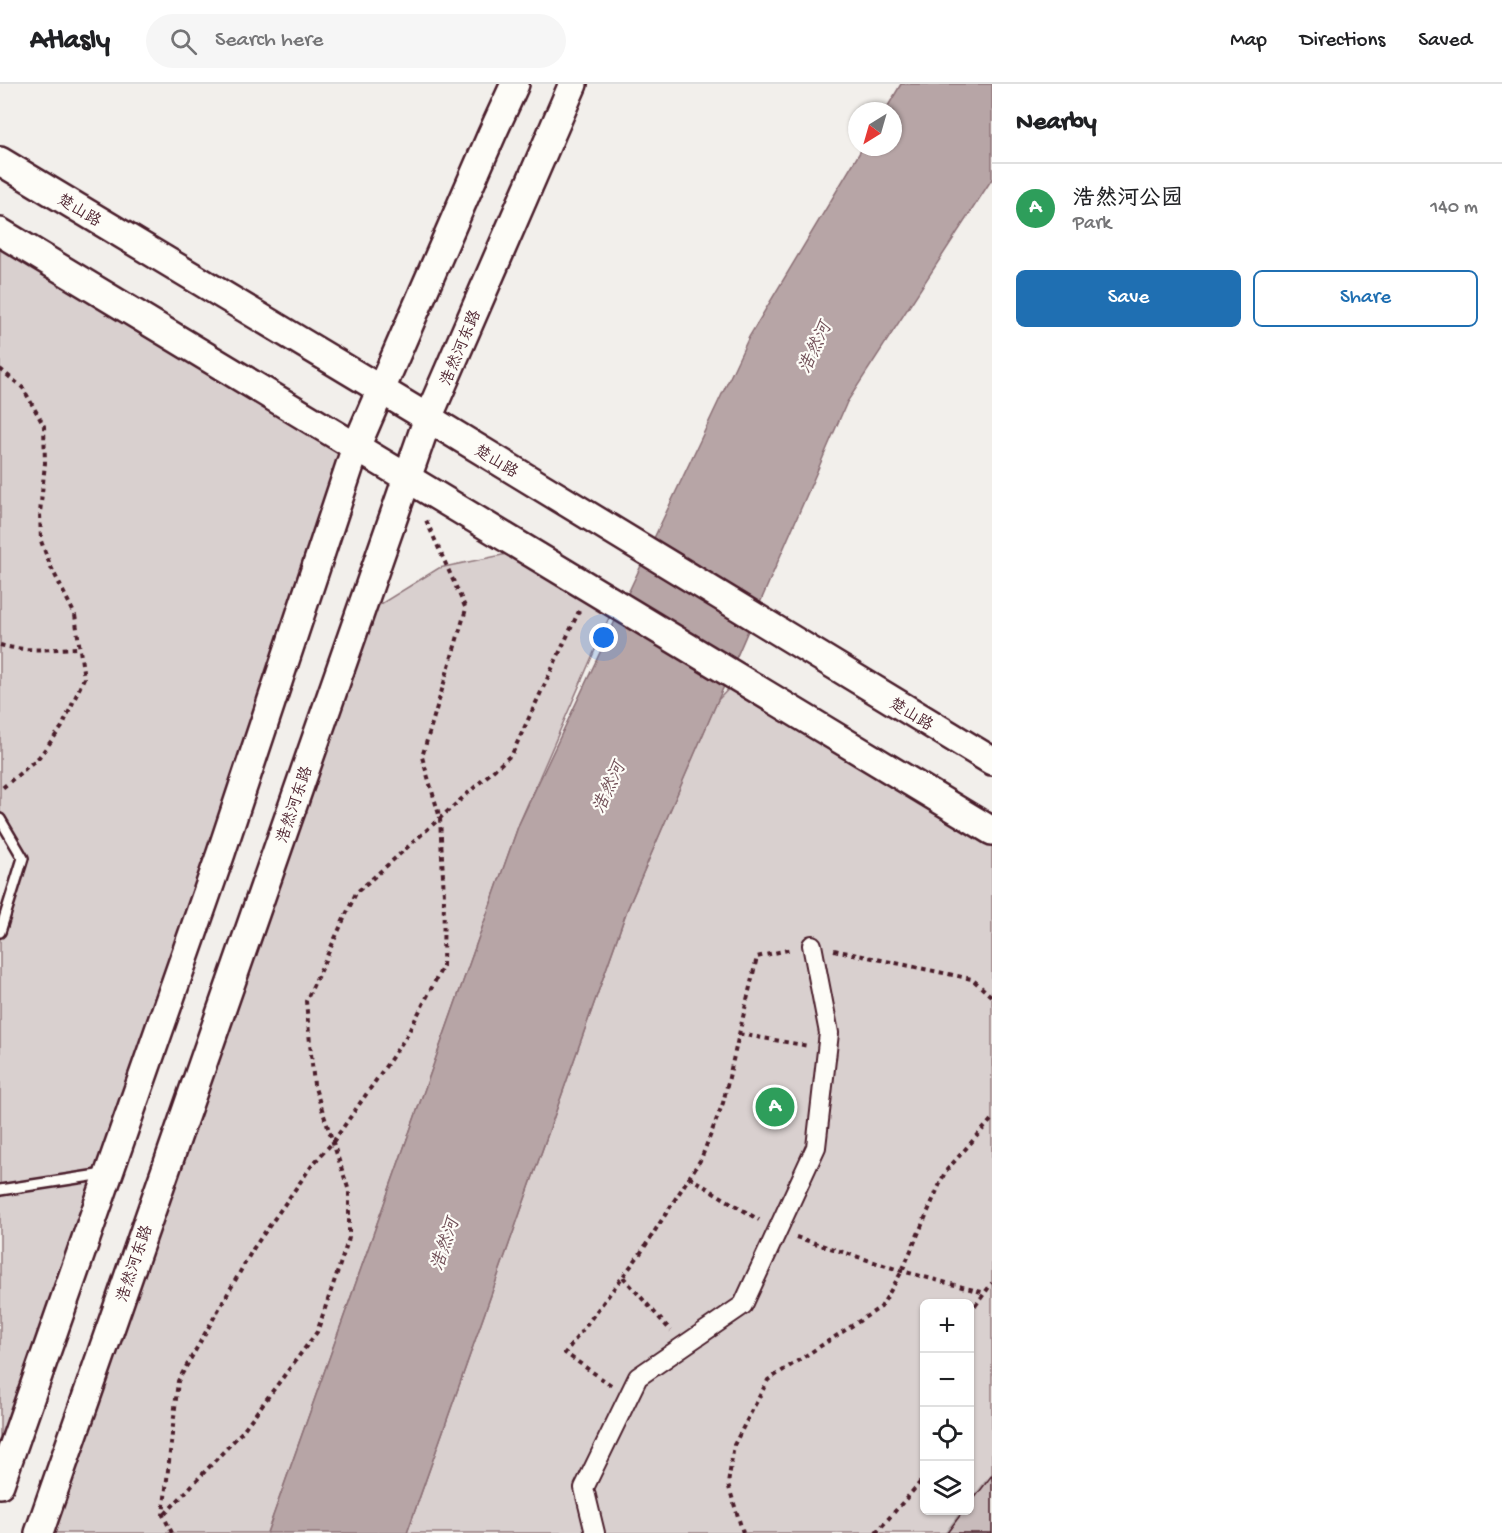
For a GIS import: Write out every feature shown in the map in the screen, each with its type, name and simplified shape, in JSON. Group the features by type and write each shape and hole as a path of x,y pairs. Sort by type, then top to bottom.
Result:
{"main road":[{"path":"0,1484 221,853 356,447 515,84"},
{"name":"浩然河东路","path":"39,1533 428,418 573,84"},
{"name":"楚山路","path":"0,161 992,761"},
{"path":"0,232 992,831"}],"street":[{"path":"595,1533 584,1488 638,1377 743,1305 816,1147 829,1033 812,945"}],"lane":[{"path":"0,819 23,858 0,932"},
{"path":"0,1190 109,1173"}],"path":[{"path":"0,369 23,388 44,426 45,464 40,513 41,541 50,565 75,615 84,678 62,727 39,757 0,790"},
{"path":"172,1533 164,1515 178,1381 253,1249 313,1164 333,1142 406,1037 443,966 444,896 440,818 422,757 466,609 425,518"},
{"path":"164,1515 241,1433 317,1332 349,1238 349,1191 314,1085 306,1001 356,892 512,754 590,588"},
{"path":"0,645 15,649 79,648"},
{"path":"628,1397 566,1353 640,1254 701,1159 723,1103 757,957 812,945 972,979 992,997"},
{"path":"739,1034 827,1049"},
{"path":"744,1533 728,1484 734,1445 768,1380 881,1307 902,1271 945,1172 992,1119"},
{"path":"689,1177 777,1231 902,1271 985,1293"},
{"path":"623,1277 683,1346"},
{"path":"974,1307 992,1283"},
{"path":"876,1533 920,1483"}],"shaded area":[{"path":"0,232 356,447 0,1484 0,932 23,858 0,819"},
{"path":"527,550 615,604 519,824 267,1533 39,1533 358,618 439,568"},
{"path":"739,678 992,831 992,1533 407,1533 627,910 717,701"}],"water":[{"name":"浩然河","path":"901,84 992,84 992,179 847,402 627,910 407,1533 267,1533 519,824 749,337 858,156 902,156 902,102 890,102"}],"building":[{"path":"992,1475 992,1533 947,1533 960,1515 974,1515 974,1499"}],"place":[{"name":"浩然河公园","path":"775,1107"}]}
